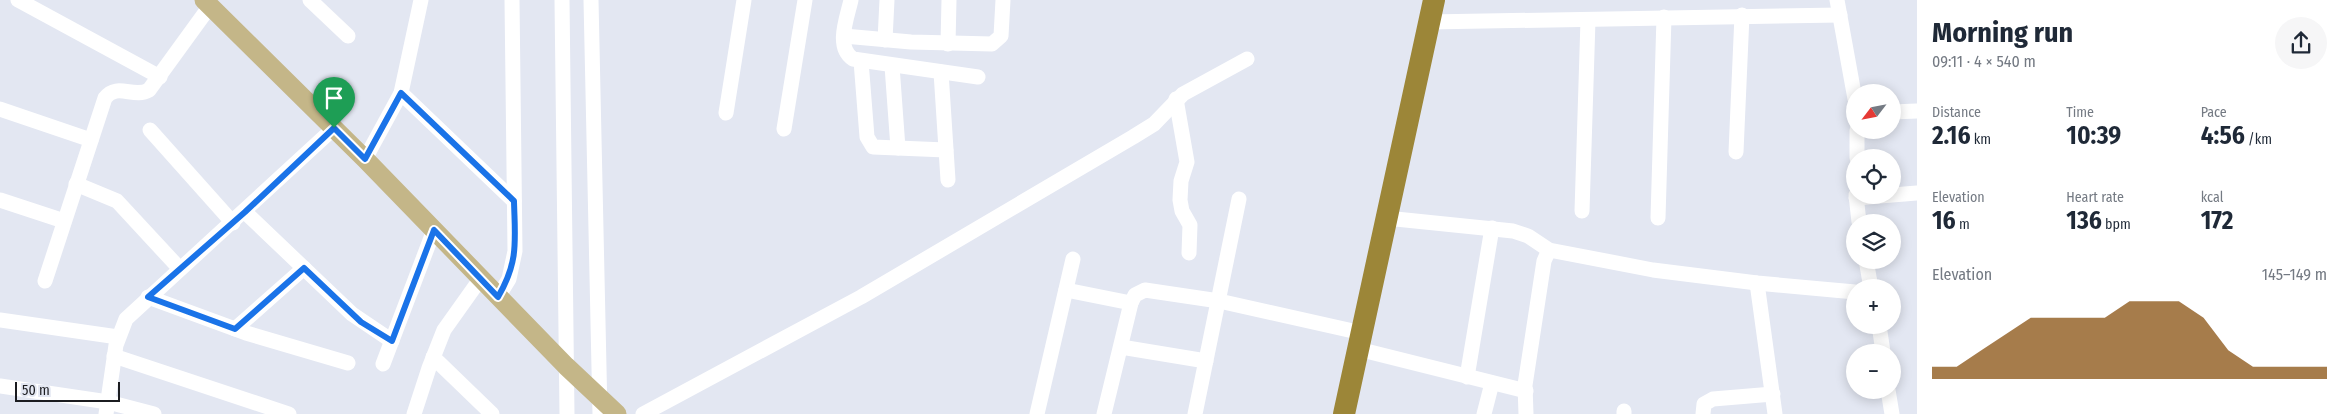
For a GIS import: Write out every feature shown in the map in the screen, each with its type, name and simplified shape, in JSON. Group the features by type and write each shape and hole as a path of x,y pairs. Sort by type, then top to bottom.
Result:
{"highway":[{"path":"1344,414 1434,0"}],"main road":[{"path":"207,3 365,159 598,401 617,414"}],"street":[{"path":"18,0 160,77"},
{"path":"310,0 348,36"},
{"path":"365,159 401,93 421,0"},
{"path":"498,297 513,267 515,252 512,0"},
{"path":"562,0 570,370 567,414"},
{"path":"591,0 598,401"},
{"path":"726,113 744,0"},
{"path":"784,129 805,0"},
{"path":"851,0 844,36 844,51 847,55 861,61 978,77"},
{"path":"885,40 887,0"},
{"path":"948,44 949,0"},
{"path":"844,36 948,44 992,44 998,41 1000,36 1003,0"},
{"path":"45,281 105,98 110,92 115,90 144,93 160,77 207,3"},
{"path":"1429,22 1588,20 1742,15 1838,7 1852,84"},
{"path":"1736,152 1742,15"},
{"path":"1658,218 1664,17"},
{"path":"1582,211 1588,20"},
{"path":"643,414 861,297 1134,138 1154,124 1176,99 1247,59"},
{"path":"861,61 867,137 873,147 946,150"},
{"path":"892,66 898,148"},
{"path":"941,72 948,180"},
{"path":"401,93 514,201"},
{"path":"1176,99 1187,162 1181,181 1180,200 1182,211 1190,225 1189,253"},
{"path":"0,109 91,140"},
{"path":"1901,112 1917,111"},
{"path":"107,408 118,337 126,319 148,297 245,212 334,128"},
{"path":"150,130 233,222"},
{"path":"76,184 117,201 180,269"},
{"path":"1901,194 1917,193"},
{"path":"1195,414 1239,199"},
{"path":"0,200 64,221"},
{"path":"245,212 361,322 392,341"},
{"path":"1386,218 1492,228 1522,233 1549,250 1653,270 1757,283 1846,291"},
{"path":"1467,377 1492,228"},
{"path":"383,364 434,230"},
{"path":"1526,414 1526,391 1544,261 1549,250"},
{"path":"1037,414 1074,259"},
{"path":"235,329 304,268"},
{"path":"414,414 444,330 481,278"},
{"path":"1757,283 1775,414"},
{"path":"1066,290 1131,303"},
{"path":"1104,414 1131,303 1135,295 1145,290 1219,301 1360,341 1467,377 1526,391"},
{"path":"148,297 235,329 348,363"},
{"path":"0,320 118,337"},
{"path":"1121,347 1206,362"},
{"path":"114,356 289,414"},
{"path":"433,357 492,414"},
{"path":"1484,414 1492,383"},
{"path":"0,386 107,408 154,414"},
{"path":"1703,414 1704,404 1713,398 1773,394"},
{"path":"1890,399 1892,414"}],"route":[{"path":"401,93 514,201 515,252 513,267 509,279 498,297 460,255 434,230 392,341 361,322 304,268 235,329 148,297 245,212 334,128 365,159 401,93"}]}
